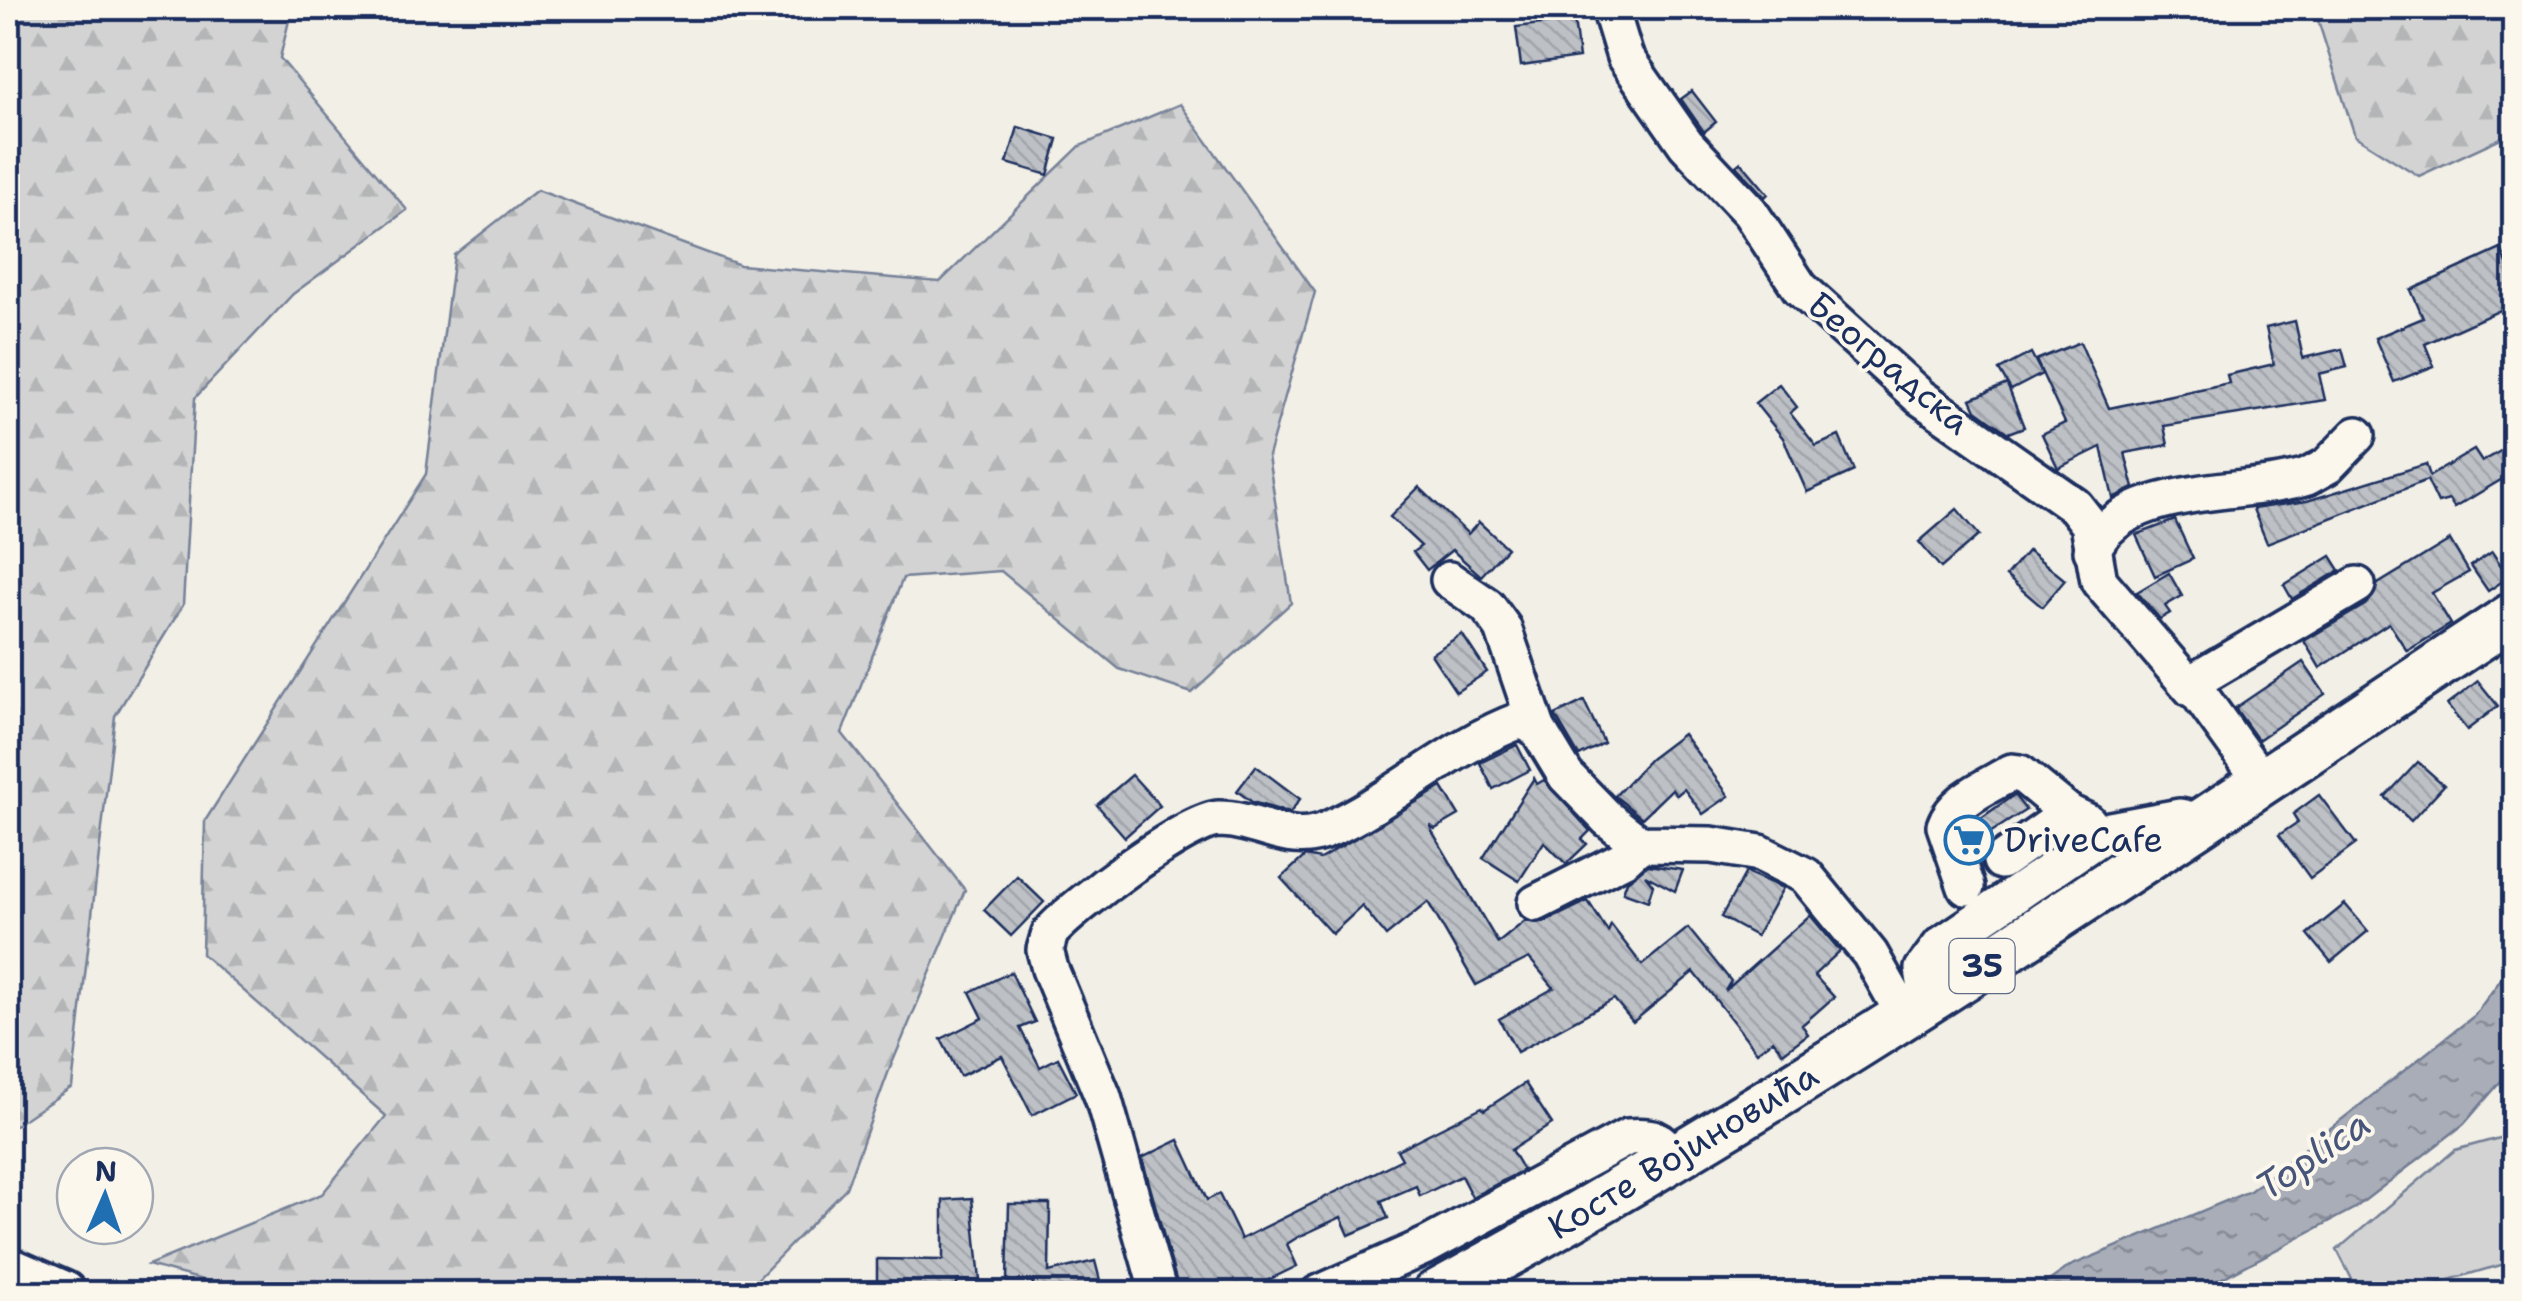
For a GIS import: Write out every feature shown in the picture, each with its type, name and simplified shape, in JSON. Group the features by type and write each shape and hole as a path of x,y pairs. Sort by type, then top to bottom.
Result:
{"main road":[{"name":"Косте Војиновића","path":"1436,1294 1674,1158 1917,1010 2514,615"},
{"path":"8,1270 63,1294"}],"street":[{"name":"Београдска","path":"1610,8 1625,57 1686,144 1750,212 1800,288 1920,397 2075,506 2089,524 2099,581 2192,689 2261,780"},
{"path":"2092,550 2108,525 2128,513 2163,501 2307,477 2327,466 2356,435"},
{"path":"1449,580 1486,606 1502,628 1537,728 1566,776 1608,819 1640,844 1711,845 1760,853 1806,876 1917,1010"},
{"path":"2192,689 2195,678 2356,585"},
{"path":"1159,1294 1103,1097 1044,950 1059,922 1176,835 1214,819 1244,821 1289,837 1307,838 1374,805 1478,736 1521,720 1537,728"},
{"path":"1981,875 1945,826 1952,811 1968,798 2012,772 2020,772 2069,812 2110,830"},
{"path":"1917,1010 1923,969 1981,875 2069,812"},
{"path":"1941,945 2110,830 2180,817 2199,821"},
{"path":"1536,903 1625,858 1640,844"},
{"path":"1318,1294 1428,1244 1628,1138 1663,1140 1674,1158"}],"green space":[{"path":"8,8 292,8 280,58 407,210 293,294 195,398 183,605 115,716 72,1087 8,1130"},
{"path":"2314,8 2514,8 2514,132 2419,176 2355,136"},
{"path":"1180,104 1315,292 1268,456 1291,603 1192,693 1119,669 1001,571 903,578 842,733 965,890 888,1073 846,1188 744,1293 250,1293 148,1265 322,1194 386,1116 202,954 205,821 426,474 454,255 537,190 740,265 940,282 1080,146"},
{"path":"2514,1134 2514,1261 2404,1293 2359,1293 2337,1250 2455,1150"}],"water":[{"name":"Toplica","path":"2514,961 2514,1066 2464,1124 2355,1208 2194,1293 2032,1293 2070,1266 2250,1191 2474,1016"}],"building":[{"path":"1574,20 1579,58 1521,66 1516,27"},
{"path":"1692,91 1716,122 1704,132 1681,99"},
{"path":"1018,127 1058,139 1048,175 1007,163"},
{"path":"1741,162 1768,194 1765,197 1736,166"},
{"path":"2501,249 2514,280 2514,304 2425,344 2434,366 2394,382 2375,338 2423,318 2411,290"},
{"path":"2295,321 2303,358 2342,349 2347,367 2319,374 2325,400 2164,426 2168,445 2125,453 2134,488 2113,498 2101,447 2058,468 2042,434 2065,423 2036,360 2080,342 2109,408 2229,383 2227,375 2274,364 2266,328"},
{"path":"2031,353 2042,374 2011,390 1999,370"},
{"path":"1779,384 1797,407 1790,413 1816,446 1839,436 1854,471 1807,492 1783,438 1755,403"},
{"path":"2007,384 2024,427 2008,433 1976,410 1971,399"},
{"path":"2514,443 2514,472 2454,508 2449,500 2438,503 2427,480 2267,543 2253,509 2307,501 2426,464 2430,476 2474,450 2482,462"},
{"path":"1419,487 1468,534 1479,522 1507,548 1481,576 1452,550 1427,570 1413,552 1421,546 1390,517"},
{"path":"1957,509 1979,535 1941,568 1919,542"},
{"path":"2175,520 2193,559 2155,576 2136,535"},
{"path":"2450,540 2469,572 2432,593 2451,624 2407,651 2389,623 2320,668 2304,641 2368,603 2378,584"},
{"path":"2028,550 2065,580 2042,607 2006,576"},
{"path":"2492,552 2509,577 2488,591 2471,566"},
{"path":"2331,556 2340,570 2292,599 2284,585"},
{"path":"2169,573 2182,596 2165,606 2170,613 2160,619 2137,592"},
{"path":"1462,634 1487,672 1456,692 1431,654"},
{"path":"2303,662 2325,694 2258,740 2235,708"},
{"path":"2478,681 2498,706 2467,730 2447,705"},
{"path":"1584,701 1604,743 1579,756 1555,715"},
{"path":"1683,734 1729,796 1703,814 1684,789 1677,795 1672,789 1642,818 1615,796 1650,759"},
{"path":"1517,745 1530,770 1493,789 1480,763"},
{"path":"2418,762 2444,785 2411,821 2385,797"},
{"path":"1256,766 1300,799 1290,813 1252,802 1237,791"},
{"path":"1132,775 1160,806 1125,837 1097,805"},
{"path":"1534,778 1537,784 1544,780 1590,831 1582,839 1587,844 1566,864 1544,842 1519,881 1483,858"},
{"path":"1442,787 1459,815 1435,829 1431,826 1432,831 1498,943 1525,921 1545,922 1588,901 1608,932 1611,925 1642,965 1688,928 1731,981 1725,991 1810,915 1840,951 1814,975 1834,997 1802,1025 1808,1034 1783,1053 1773,1040 1757,1052 1694,972 1633,1022 1614,999 1517,1052 1499,1019 1554,988 1529,958 1476,985 1428,902 1386,936 1362,906 1332,934 1281,878 1305,856 1320,859"},
{"path":"2014,795 2026,810 1985,836 1990,843 1980,862 1968,827"},
{"path":"2319,795 2356,844 2310,878 2279,835 2298,822 2293,814"},
{"path":"1648,865 1683,870 1675,891 1645,875 1653,885 1648,901 1623,892 1627,881"},
{"path":"1746,872 1783,888 1756,936 1721,917"},
{"path":"1017,876 1044,902 1011,936 984,910"},
{"path":"2345,904 2368,931 2331,962 2308,934"},
{"path":"1011,972 1035,1022 1020,1028 1040,1067 1058,1058 1076,1093 1032,1115 1002,1056 960,1076 941,1039 983,1018 970,992"},
{"path":"1525,1083 1552,1124 1511,1150 1523,1170 1472,1197 1461,1176 1420,1196 1416,1186 1381,1201 1388,1218 1349,1235 1341,1217 1298,1237 1287,1244 1297,1266 1240,1294 1180,1294 1142,1158 1179,1140 1207,1200 1219,1194 1241,1239 1402,1159 1397,1150 1482,1107 1484,1110"},
{"path":"972,1198 980,1281 957,1281 957,1294 877,1294 877,1259 943,1260 943,1200"},
{"path":"1009,1204 1050,1204 1049,1272 1095,1261 1102,1288 1080,1294 1036,1294 1032,1281 1007,1281"}],"place":[{"name":"DriveCafe","path":"1969,840"}]}
